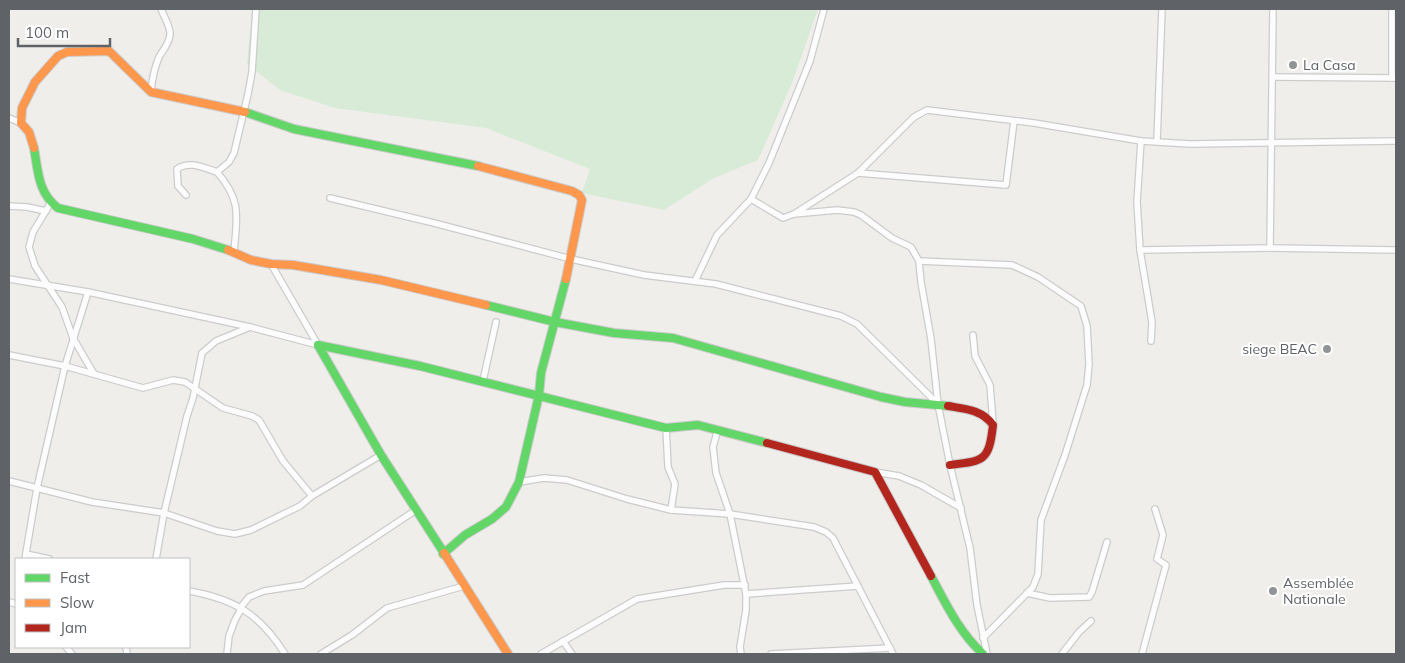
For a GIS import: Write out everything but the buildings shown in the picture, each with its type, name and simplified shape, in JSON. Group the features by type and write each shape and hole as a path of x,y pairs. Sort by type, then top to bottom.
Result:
{"street":[{"path":"151,92 152,76 170,36 161,9"},
{"path":"217,172 229,162 234,153 252,72 256,9"},
{"path":"695,281 717,235 751,199 769,163 810,61 824,9"},
{"path":"1158,141 1162,9"},
{"path":"1270,248 1273,9"},
{"path":"1273,77 1394,78 1392,9"},
{"path":"21,123 22,108 35,82 58,56 67,52 110,51 151,92 244,111 294,129 469,164 572,191 579,195 582,200 571,259 541,373 539,395 519,482 506,507 465,535 443,554"},
{"path":"751,199 783,218 794,214 858,173 914,117 927,110 1014,120 1141,141 1190,144 1396,140"},
{"path":"9,118 21,123 30,135 40,184 48,207 33,232 29,247 35,266 62,307 73,338 94,374"},
{"path":"858,173 1006,185 1014,120"},
{"path":"1141,141 1137,202 1140,250 1152,322 1151,341"},
{"path":"186,195 178,186 177,169 182,165 188,164 217,172 229,186 238,213 234,252"},
{"path":"330,198 571,259 644,275 716,284 850,319 938,404"},
{"path":"9,206 58,208 193,239 234,252 252,260 381,280 555,322 614,333 673,338 881,397 976,411 987,417 993,425"},
{"path":"794,214 837,210 854,212 892,238 911,247 920,261 921,282 931,339 938,404 950,465 970,548 976,605 987,654"},
{"path":"1140,250 1270,248 1396,250"},
{"path":"920,261 1012,265 1038,277 1081,306 1087,326 1088,385 1041,520 1038,574 1033,587 983,638"},
{"path":"272,264 380,455 508,654"},
{"path":"9,279 88,292 250,327 318,345 483,381 666,428 698,425 718,429 875,472 899,476 921,485 961,508"},
{"path":"41,558 26,556 36,488 64,366 88,292"},
{"path":"483,381 496,322"},
{"path":"156,558 164,513 202,354 209,345 216,341 250,327"},
{"path":"950,465 978,462 984,458 990,447 993,425 990,385 975,356 973,335"},
{"path":"9,355 64,366 142,388 173,380 186,382 223,408 252,416 259,420 283,461 312,496"},
{"path":"666,428 668,467 675,484 671,510"},
{"path":"718,429 713,447 716,473 730,514 746,594 746,610 740,647 741,654"},
{"path":"9,480 92,502 164,513 217,531 235,534 252,530 300,506 312,496 380,455"},
{"path":"875,472 958,625 971,643 983,654"},
{"path":"519,482 544,478 567,480 627,499 671,510 730,514 814,527 826,532 834,538 893,654"},
{"path":"1142,654 1166,565 1157,559 1163,536 1155,509"},
{"path":"227,654 229,636 240,607 249,597 264,591 303,585 416,510"},
{"path":"1027,593 1050,598 1090,596 1107,542"},
{"path":"541,654 637,599 724,585 745,585"},
{"path":"321,654 352,636 386,608 464,586"},
{"path":"746,594 858,586"},
{"path":"190,591 225,600 240,607 257,620 279,644 285,654"},
{"path":"1062,654 1079,632 1091,621"},
{"path":"563,641 572,654"},
{"path":"771,654 890,648"}],"green space":[{"path":"252,9 818,9 792,83 758,160 714,178 664,210 582,193 590,169 486,128 335,108 280,90 247,64"}],"traffic: fast":[{"path":"245,112 294,129 478,166"},
{"path":"34,148 40,181 46,196 58,208 193,239 228,250"},
{"path":"443,554 465,535 492,519 506,507 519,482 539,395 541,373 566,279"},
{"path":"486,305 555,322 614,333 673,338 881,397 905,402 948,406"},
{"path":"318,345 420,366 666,428 698,425 767,443"},
{"path":"318,345 381,455 444,553"},
{"path":"931,576 960,627 983,654"}],"traffic: slow":[{"path":"34,148 29,132 21,123 22,108 35,82 58,56 67,52 109,51 151,92 245,112"},
{"path":"478,166 572,191 579,195 582,200 566,279"},
{"path":"228,250 251,260 381,280 486,305"},
{"path":"444,553 508,654"}],"traffic: jam":[{"path":"948,406 979,413 993,425 989,446 983,457 971,462 950,465"},
{"path":"767,443 875,472 931,576"}],"place":[{"name":"La Casa","path":"1293,65"},
{"name":"siege BEAC","path":"1327,349"},
{"name":"Assemblée Nationale","path":"1273,591"}]}
